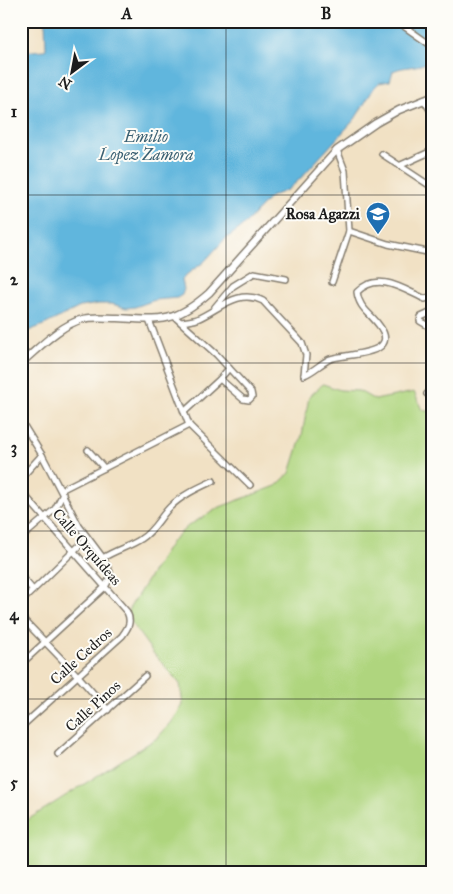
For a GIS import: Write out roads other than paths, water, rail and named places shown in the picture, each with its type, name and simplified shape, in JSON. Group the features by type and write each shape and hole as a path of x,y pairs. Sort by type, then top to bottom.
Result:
{"street":[{"path":"405,27 432,46"},
{"path":"21,363 58,333 73,323 84,319 149,320 175,316 188,310 210,293 337,150 376,123 399,110 432,97"},
{"path":"424,100 432,113"},
{"path":"332,282 349,231 345,171 337,150"},
{"path":"401,165 432,151"},
{"path":"382,154 432,187"},
{"path":"349,231 388,244 432,253"},
{"path":"212,310 233,286 254,273 286,279"},
{"path":"181,322 195,320 234,298 245,296 263,301 302,343 306,355 304,375 332,358 374,351 381,346 384,340 382,330 362,308 358,298 357,292 364,285 374,282 391,284 425,298 432,296"},
{"path":"432,312 422,317 420,321 432,328"},
{"path":"175,316 229,368 251,392 252,397 249,400 243,399 220,379"},
{"path":"149,320 189,425 250,485"},
{"path":"184,412 220,379 229,368"},
{"path":"21,421 42,455 79,526 103,558 110,572 110,578 105,586 21,664"},
{"path":"21,538 55,509 62,492 104,468 189,425"},
{"path":"21,434 26,429"},
{"path":"88,450 104,468"},
{"path":"21,478 42,455"},
{"path":"103,558 111,552 140,540 149,533 169,507 180,498 213,481"},
{"name":"Calle Orquídeas","path":"21,491 127,612 130,621"},
{"path":"21,602 87,538"},
{"path":"21,576 33,590"},
{"path":"21,618 45,641 108,710"},
{"name":"Calle Cedros","path":"21,727 122,636 128,628 130,621"},
{"name":"Calle Pinos","path":"58,754 145,676"}],"water":[{"name":"Emilio Lopez Zamora","path":"45,21 432,21 432,59 418,66 393,71 390,81 379,83 355,119 298,181 287,190 270,197 242,227 224,240 204,262 186,275 182,280 184,289 182,295 177,298 155,300 135,307 126,308 112,304 98,304 80,307 21,334 21,52 46,49"}],"place":[{"name":"Rosa Agazzi","path":"378,235"}]}
